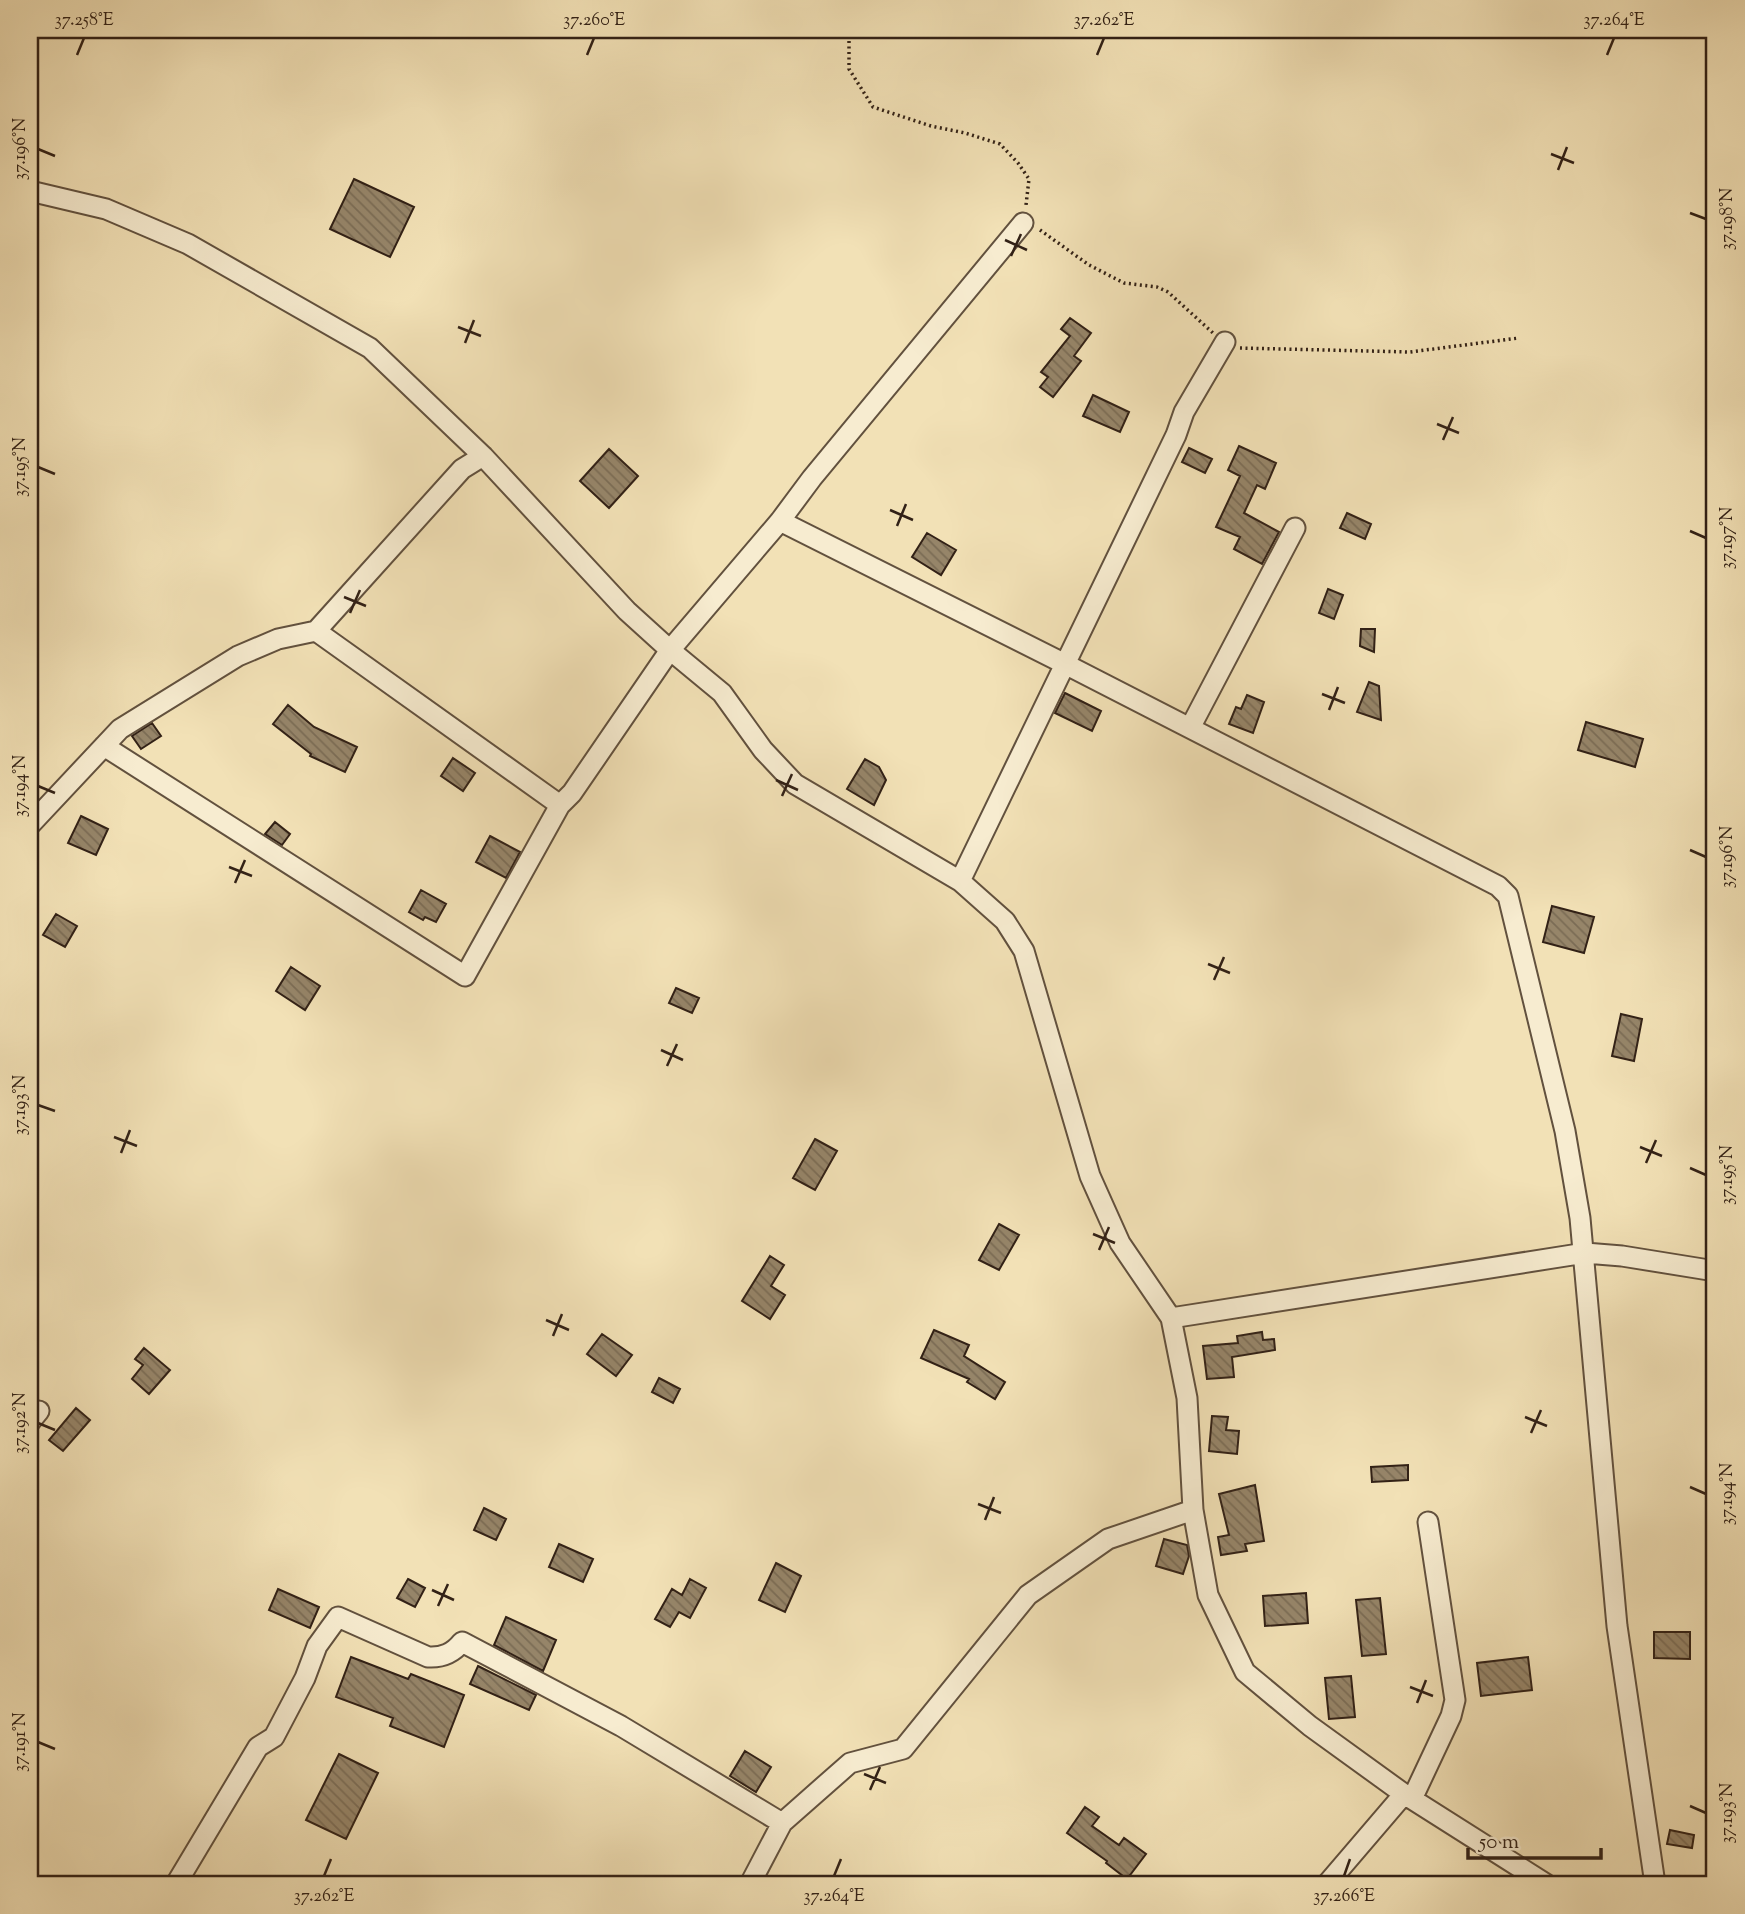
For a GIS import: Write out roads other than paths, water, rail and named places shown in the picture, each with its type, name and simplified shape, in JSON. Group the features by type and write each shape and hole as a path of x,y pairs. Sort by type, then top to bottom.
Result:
{"street":[{"path":"30,191 106,209 188,244 370,348 483,456 627,611 722,693 763,750 795,784 960,881 1005,921 1024,951 1090,1176 1120,1243 1171,1318 1187,1398 1193,1510 1208,1595 1245,1672 1310,1726 1408,1797 1546,1884"},
{"path":"104,746 465,976 560,806 572,793 670,650 780,521 812,478 1023,223"},
{"path":"960,881 1176,435 1184,412 1225,342"},
{"path":"30,825 120,729 238,656 278,639 316,631 462,469 483,456"},
{"path":"780,521 1498,886 1508,896 1565,1131 1585,1253 1617,1626 1655,1884"},
{"path":"1190,728 1294,528"},
{"path":"316,631 560,806"},
{"path":"1171,1318 1585,1253 1622,1256 1715,1271"},
{"path":"750,1884 782,1823 850,1763 902,1749 1028,1595 1108,1539 1193,1510"},
{"path":"1327,1884 1408,1797 1451,1716 1455,1700 1428,1522"},
{"path":"176,1884 258,1747 274,1737 305,1678 317,1646 338,1617 428,1657 443,1656 462,1642 621,1726 782,1823"}]}
